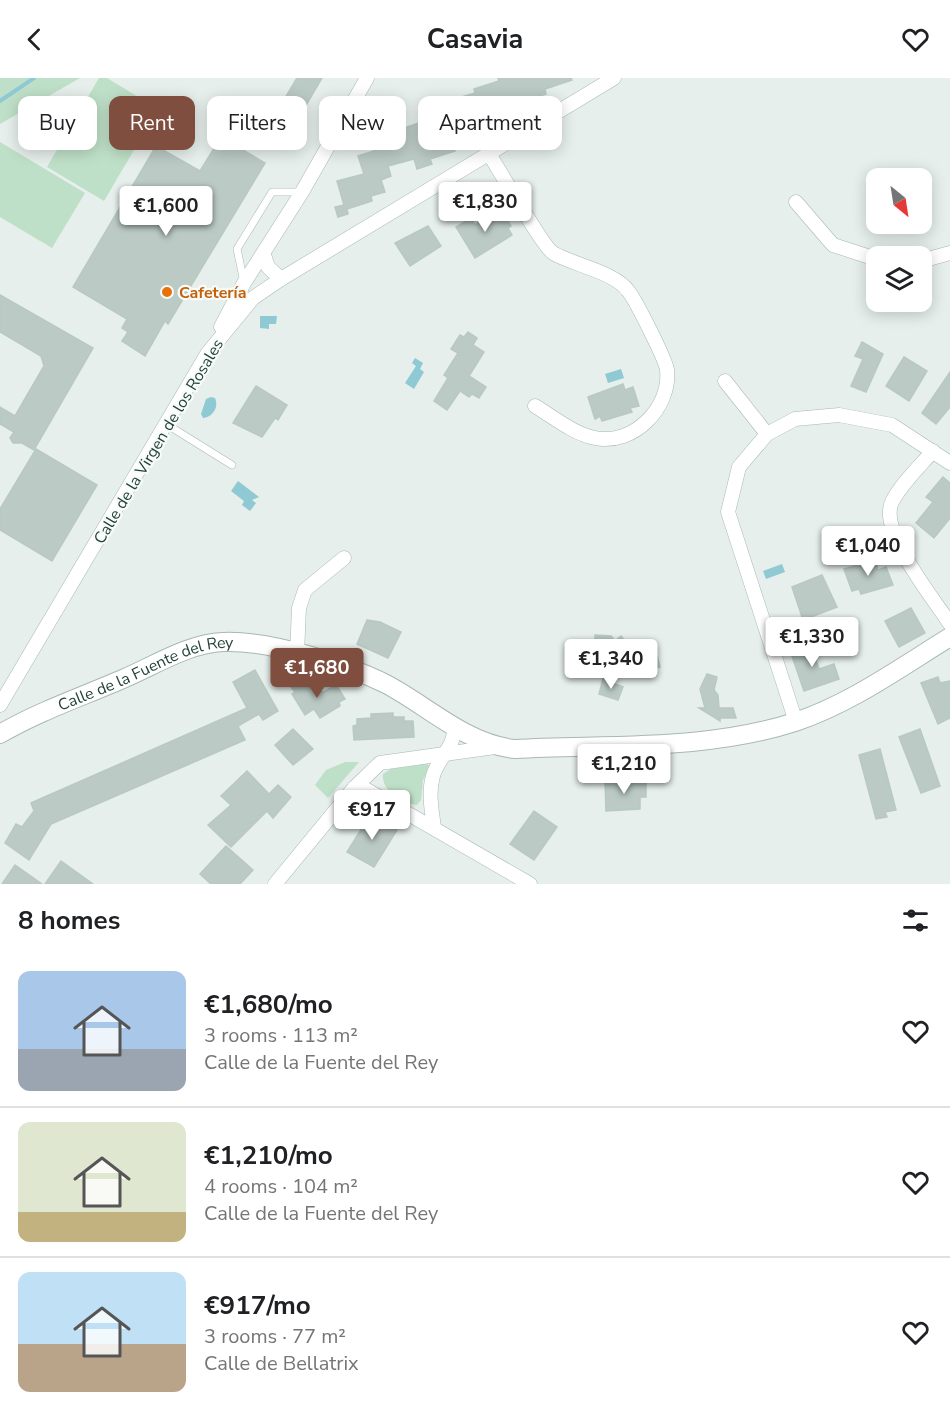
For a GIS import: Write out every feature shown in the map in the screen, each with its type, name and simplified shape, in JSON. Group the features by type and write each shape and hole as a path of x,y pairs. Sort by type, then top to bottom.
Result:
{"street":[{"path":"207,354 244,283 264,255 302,192 367,78"},
{"name":"Calle de la Virgen de los Rosales","path":"0,705 207,354 253,298 614,78"},
{"path":"489,154 551,252 611,279 628,290 667,369 662,402 644,424 623,437 596,438 580,432 535,406"},
{"path":"796,202 833,245 866,257"},
{"path":"932,258 950,253"},
{"path":"264,255 268,267 281,279"},
{"path":"725,381 767,434"},
{"path":"796,722 728,512 739,467 767,434 795,419 839,415 892,425 933,450 950,464"},
{"path":"933,450 892,503 891,525 901,548 950,624"},
{"path":"297,654 299,608 305,590 344,558"},
{"name":"Calle de la Fuente del Rey","path":"0,734 209,644 242,642 297,654 368,675 496,747 515,749 691,742 749,734 796,722 856,693 950,637"},
{"path":"434,828 432,781 443,752 454,737 448,722"},
{"path":"275,884 374,767 386,760 496,747"},
{"path":"354,788 367,790 530,884"}],"lane":[{"path":"244,283 237,249 272,192 302,192"},
{"path":"165,424 232,465"}],"green space":[{"path":"0,78 80,78 49,96 18,96 18,114 0,124"},
{"path":"99,78 107,78 137,96 109,96 109,150 134,150 104,201 47,167 57,150 97,150 97,96 88,96"},
{"path":"0,142 85,193 52,248 0,217"},
{"path":"345,762 359,762 328,798 315,785 326,770"},
{"path":"427,764 431,767 423,780 421,800 417,805 399,799 385,785 383,774 391,769"}],"water":[{"path":"260,316 277,316 276,324 269,324 269,329 260,328"},
{"path":"415,358 423,363 420,369 424,372 414,389 405,383 416,366 412,363"},
{"path":"621,369 624,378 608,383 605,374"},
{"path":"215,398 216,408 210,416 203,418 201,414 206,399"},
{"path":"238,481 259,497 252,500 256,503 250,511 242,505 244,501 231,491"},
{"path":"782,564 785,572 766,579 763,571"},
{"path":"841,623 844,630 828,637 824,629"}],"building":[{"path":"297,78 322,78 307,104 307,96 286,96"},
{"path":"498,78 571,78 572,80 545,89 546,94 540,96 465,96 475,93 474,89 499,81"},
{"path":"418,123 418,150 455,151 430,159 432,164 417,169 414,159 388,166 391,176 381,180 385,192 371,196 372,201 347,209 348,214 338,217 335,207 344,205 337,181 364,174 358,156 377,150 406,150 406,127"},
{"path":"154,150 163,150 200,171 213,150 243,150 265,163 168,324 165,321 145,356 122,341 128,332 122,328 127,319 73,287"},
{"path":"501,209 511,226 508,228 512,235 475,258 456,227 471,218 475,225"},
{"path":"428,226 441,246 410,266 395,243"},
{"path":"0,295 93,348 34,450 22,443 13,443 10,438 14,432 0,424 0,407 15,416 44,366 41,356 0,332"},
{"path":"468,332 477,338 473,345 484,352 469,376 486,387 479,398 472,394 469,397 460,391 447,410 434,401 448,378 444,375 458,353 451,349 460,335 464,337"},
{"path":"862,342 883,354 866,392 851,386 863,359 855,356"},
{"path":"904,357 927,371 909,401 886,386"},
{"path":"950,372 950,407 936,424 922,413"},
{"path":"623,384 625,390 633,387 639,406 630,408 632,412 602,421 600,416 595,419 588,397"},
{"path":"256,386 287,405 278,420 275,418 262,437 233,423"},
{"path":"36,449 97,485 52,561 0,530 0,509"},
{"path":"943,477 950,483 950,518 934,538 916,523 933,502 926,497"},
{"path":"875,560 878,570 886,567 893,585 861,594 859,589 852,591 844,569"},
{"path":"822,575 837,607 803,620 792,587"},
{"path":"911,608 925,633 899,647 885,621"},
{"path":"367,620 380,622 401,632 388,658 357,644"},
{"path":"595,635 611,636 615,641 621,636 635,653 655,649 660,667 604,678 613,648 595,648"},
{"path":"809,640 819,669 834,664 839,679 804,691 792,656 798,654 795,645"},
{"path":"255,670 278,711 263,720 259,714 238,726 245,740 51,824 29,860 5,843 16,824 22,827 34,811 31,803 247,708 233,682"},
{"path":"707,674 717,677 714,690 718,695 719,708 733,708 736,718 720,718 720,721 699,708 705,708 700,689"},
{"path":"938,677 940,683 950,681 950,718 938,724 921,683"},
{"path":"603,679 623,687 618,700 599,694"},
{"path":"302,680 308,680 313,689 318,691 324,692 332,687 338,688 345,699 339,702 340,706 320,718 314,709 305,715 292,694 295,692 291,687"},
{"path":"393,713 393,717 404,717 404,721 413,721 414,737 354,740 353,726 357,725 357,719 371,718 371,714"},
{"path":"293,729 313,749 293,765 275,745"},
{"path":"920,729 940,786 921,793 899,737"},
{"path":"880,749 896,810 885,812 887,817 876,819 859,755"},
{"path":"247,771 269,794 278,785 291,797 273,818 267,811 231,847 208,825 231,805 221,796"},
{"path":"605,781 646,781 646,797 640,797 640,809 606,811"},
{"path":"534,811 557,827 534,860 510,844"},
{"path":"370,815 397,830 374,867 347,852"},
{"path":"226,846 253,870 240,884 211,884 200,874"},
{"path":"61,861 93,884 45,884"},
{"path":"15,865 42,884 2,884"}],"waterway":[{"path":"0,101 34,78"}],"place":[{"name":"Cafetería","path":"167,292"}]}
